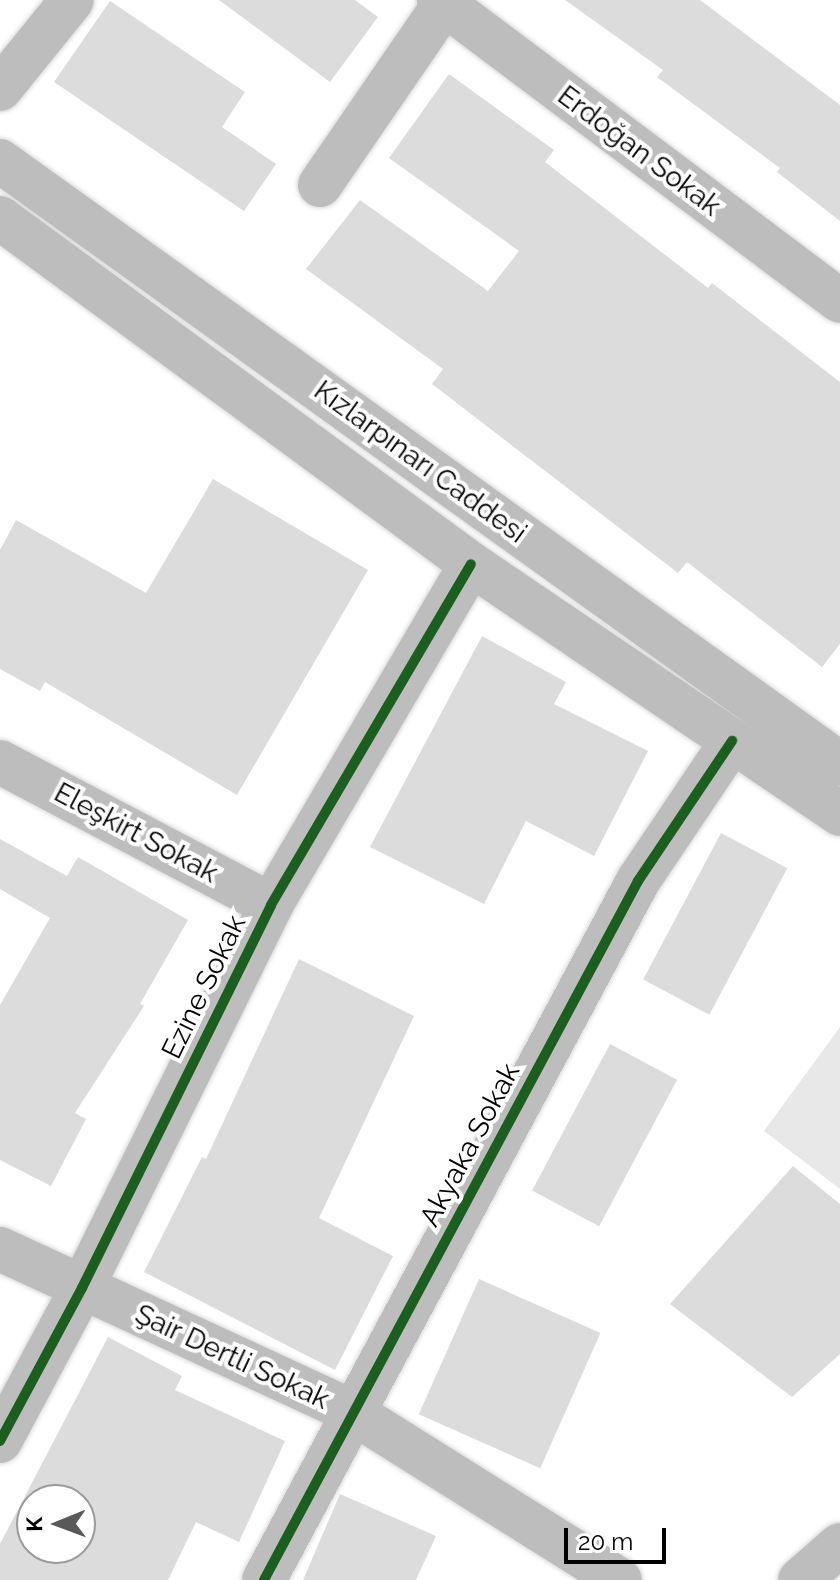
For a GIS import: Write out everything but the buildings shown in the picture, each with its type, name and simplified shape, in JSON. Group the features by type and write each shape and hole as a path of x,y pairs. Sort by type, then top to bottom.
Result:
{"street":[{"path":"0,89 72,0"},
{"path":"320,185 444,2"},
{"name":"Erdoğan Sokak","path":"444,2 840,301"},
{"name":"Kızlarpınarı Caddesi","path":"0,161 840,764"},
{"name":"Kızlarpınarı Caddesi","path":"0,218 471,564 840,814"},
{"name":"Ezine Sokak","path":"0,1441 82,1288 271,905 471,564"},
{"name":"Akyaka Sokak","path":"264,1580 638,881 732,741"},
{"name":"Eleşkirt Sokak","path":"0,762 271,905"},
{"name":"Şair Dertli Sokak","path":"0,1249 352,1412 620,1580"},
{"path":"800,1580 840,1545"}],"shaded area":[{"path":"840,1027 840,1189 764,1131"}],"cycle path":[{"path":"0,1441 82,1288 271,905 471,564"},
{"path":"264,1580 638,881 732,741"}]}
